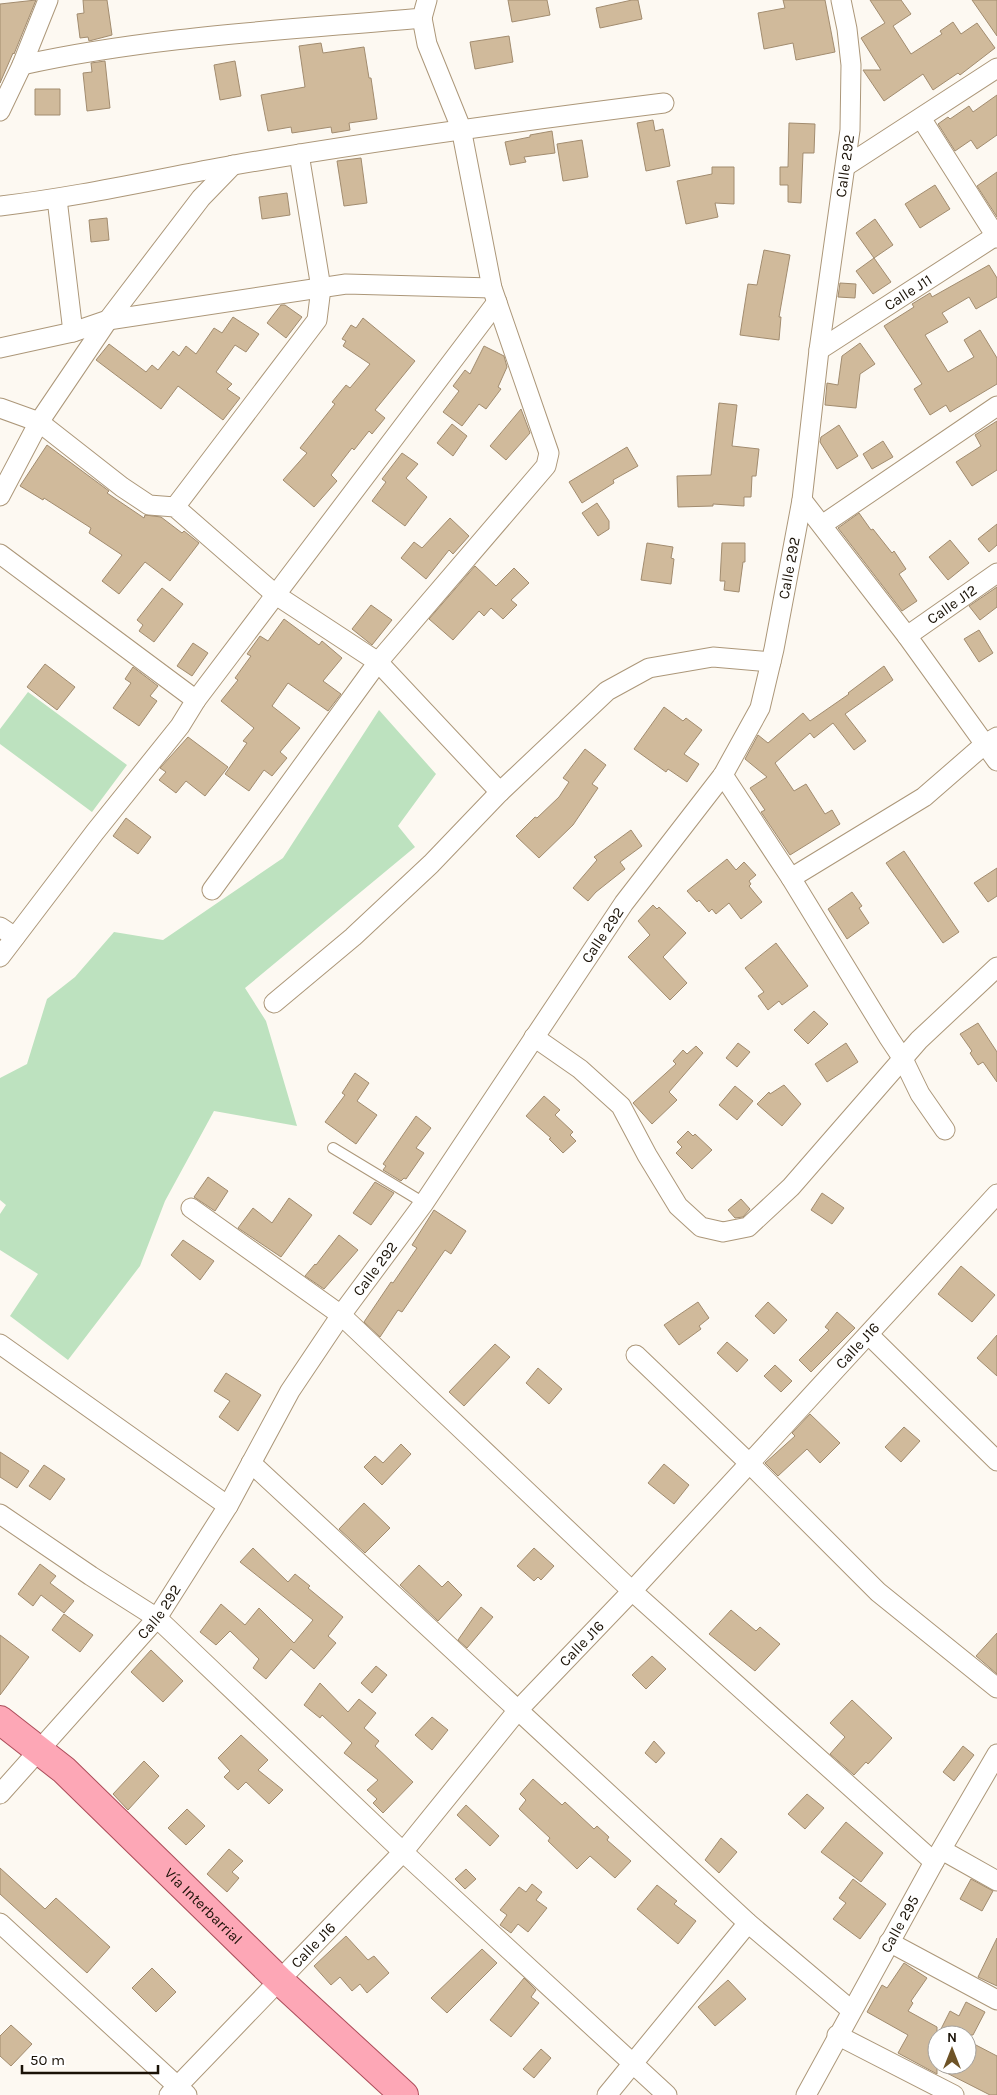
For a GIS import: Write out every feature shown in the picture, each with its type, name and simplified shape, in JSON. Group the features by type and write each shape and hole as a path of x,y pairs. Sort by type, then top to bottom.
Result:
{"main road":[{"name":"Vía Interbarrial","path":"0,1720 40,1749 64,1770 278,1980 404,2095"}],"street":[{"path":"0,110 22,65 48,0"},
{"name":"Calle 292","path":"0,1794 157,1618 228,1506 290,1390 341,1315 424,1203 624,902 724,775 760,708 771,662 802,500 819,350 846,166 851,114 851,65 847,29 841,0"},
{"path":"22,65 72,54 425,9 428,44 461,128 494,295 549,453 546,466 378,662 212,890"},
{"path":"846,166 997,68"},
{"path":"0,206 56,199 234,165 461,128 664,103"},
{"path":"921,118 997,236"},
{"path":"175,507 317,320 321,288 299,154"},
{"path":"0,496 40,422 108,320 201,198 234,165"},
{"path":"56,199 73,332"},
{"name":"Calle J11","path":"819,350 997,236"},
{"path":"0,348 73,332 108,320 346,284 494,295"},
{"path":"0,957 7,932 95,832 180,726 196,700 276,596 494,295"},
{"path":"822,525 997,406"},
{"path":"0,408 40,422 122,487 148,505 175,507 276,596 378,662 500,792"},
{"path":"802,500 906,636 991,740 997,761"},
{"path":"0,554 196,700"},
{"name":"Calle J12","path":"906,636 997,574"},
{"path":"274,1003 360,930 431,864 500,792 608,691 649,668 713,657 771,662"},
{"path":"791,878 924,797 991,740"},
{"path":"724,775 791,878 888,1038 904,1059 920,1094 945,1130"},
{"path":"534,1037 580,1069 622,1106 647,1155 678,1206 701,1227 723,1232 748,1226 791,1187 919,1040 997,967"},
{"name":"Calle J16","path":"178,2092 278,1980 403,1852 518,1710 632,1590 749,1462 994,1204"},
{"path":"192,1208 341,1315 632,1590 938,1856 997,1881"},
{"path":"869,1335 997,1460"},
{"path":"0,1344 228,1506"},
{"path":"636,1355 749,1462 878,1592 997,1688"},
{"path":"251,1463 748,1923 851,2010"},
{"path":"0,1514 157,1618 403,1852 666,2095"},
{"name":"Calle 295","path":"806,2095 889,1942 996,1757"},
{"path":"0,1923 178,2092"},
{"path":"607,2095 748,1923"},
{"path":"889,1942 997,2000"},
{"path":"837,2035 954,2095"}],"lane":[{"path":"333,1148 424,1203"}],"green space":[{"path":"28,692 127,765 92,812 0,744 0,729"},
{"path":"379,710 436,774 398,826 415,847 245,988 266,1021 297,1126 214,1111 165,1201 140,1266 68,1360 10,1316 38,1274 0,1250 0,1214 6,1205 0,1200 0,1078 27,1064 47,999 75,977 114,932 163,940 283,858"}],"building":[{"path":"36,0 14,54 0,83 0,4"},
{"path":"83,0 107,0 112,35 89,41 88,37 80,38 77,14 84,13"},
{"path":"508,0 547,0 550,15 512,22"},
{"path":"638,0 642,19 600,28 596,8"},
{"path":"783,0 825,0 835,52 796,60 793,43 764,49 758,13 785,8"},
{"path":"870,0 901,0 911,14 893,26 911,54 942,34 940,31 953,22 961,34 977,23 995,48 960,75 958,73 933,90 923,74 884,101 863,70 881,70 861,38 885,23"},
{"path":"972,0 997,0 997,36"},
{"path":"509,36 513,62 475,69 470,42"},
{"path":"321,43 323,53 364,47 377,119 349,123 350,130 332,133 331,127 292,133 291,127 268,131 261,95 305,87 299,46"},
{"path":"105,61 110,108 87,111 83,73 92,72 91,63"},
{"path":"235,61 241,96 220,100 214,65"},
{"path":"35,89 60,89 60,115 35,115"},
{"path":"997,95 997,135 977,149 971,140 955,151 938,124 948,117 950,119 969,106 973,112"},
{"path":"653,120 655,131 663,129 670,166 646,171 637,123"},
{"path":"789,123 815,124 814,153 803,153 801,203 788,202 788,185 780,185 780,167 788,167"},
{"path":"552,131 555,153 524,157 526,162 510,165 505,142"},
{"path":"582,140 588,177 563,181 557,144"},
{"path":"361,158 367,203 344,206 337,161"},
{"path":"712,167 734,167 734,204 715,203 718,217 686,224 677,181 712,174"},
{"path":"997,172 997,217 977,186"},
{"path":"935,185 950,209 920,228 905,204"},
{"path":"287,193 290,215 262,219 259,197"},
{"path":"107,218 109,240 91,242 89,220"},
{"path":"875,219 893,245 874,258 856,233"},
{"path":"764,250 790,255 779,317 781,317 779,340 740,335 748,284 757,285"},
{"path":"874,258 891,282 873,294 856,271"},
{"path":"989,265 997,278 997,297 976,309 969,297 942,313 948,322 925,335 948,372 974,357 964,340 980,330 997,358 997,384 950,412 946,405 930,415 914,389 922,384 884,326 914,307 912,304 930,293 932,297"},
{"path":"840,283 856,284 855,298 838,297"},
{"path":"281,305 285,305 302,317 286,338 267,323"},
{"path":"233,317 259,334 246,352 235,345 216,372 232,384 227,389 240,398 223,420 178,386 161,409 96,360 109,344 146,372 152,365 158,370 173,351 179,356 186,346 196,354 214,328 222,333"},
{"path":"363,318 415,361 375,410 385,418 372,434 369,431 354,450 352,448 331,475 337,481 314,507 283,480 307,453 300,448 335,404 332,402 346,385 350,388 370,364 343,346 346,341 342,339 351,325 356,328"},
{"path":"860,343 875,364 860,374 856,408 825,405 827,383 838,385 842,356"},
{"path":"484,346 504,356 507,367 498,387 501,389 486,409 479,404 462,426 443,412 459,391 453,386 465,370 470,374"},
{"path":"719,403 737,405 732,446 759,449 756,476 752,476 751,497 744,497 744,506 713,504 713,506 678,507 677,476 711,475"},
{"path":"521,409 530,433 506,460 490,446"},
{"path":"997,421 997,470 972,486 956,462 981,446 975,435"},
{"path":"452,424 467,436 453,456 437,443"},
{"path":"839,425 858,456 837,469 820,442 821,437"},
{"path":"883,441 893,457 872,469 863,454"},
{"path":"47,445 109,491 107,493 144,518 145,515 161,517 199,543 170,581 145,562 119,594 102,581 122,555 89,533 91,528 44,498 43,500 20,486"},
{"path":"627,447 638,466 613,480 614,483 582,503 569,482"},
{"path":"402,453 418,464 406,478 427,497 405,526 372,501 386,482 382,479"},
{"path":"597,503 609,521 609,529 598,536 582,513"},
{"path":"859,513 871,530 873,529 892,553 894,551 906,569 899,574 917,601 902,611 838,528"},
{"path":"450,518 469,536 453,554 449,550 426,579 401,558 414,542 422,548"},
{"path":"997,524 997,545 989,552 978,539"},
{"path":"950,540 969,563 948,580 929,557"},
{"path":"647,543 673,547 671,558 674,559 671,584 641,580"},
{"path":"722,543 745,543 745,562 743,562 739,592 724,590 725,581 720,581"},
{"path":"475,566 496,586 514,568 529,583 511,600 517,605 503,619 491,608 484,616 479,611 453,640 429,619"},
{"path":"997,587 997,607 980,620 969,606"},
{"path":"162,588 183,604 154,642 139,631 143,625 137,620"},
{"path":"371,605 392,620 372,645 352,629"},
{"path":"284,619 319,645 322,641 342,658 323,681 341,694 328,711 288,683 272,706 300,728 280,752 287,758 272,776 264,770 249,791 225,774 247,743 243,741 254,728 221,701 238,680 235,678 251,656 247,654 260,636 268,641"},
{"path":"979,630 993,653 979,662 964,639"},
{"path":"193,643 208,653 192,676 177,666"},
{"path":"45,664 75,687 57,710 27,687"},
{"path":"884,666 893,680 845,714 866,741 854,750 833,723 814,738 810,733 775,763 794,791 806,784 825,814 832,810 840,824 790,855 761,812 765,810 750,788 767,777 745,759 758,735 768,743 803,713 810,721 849,694"},
{"path":"133,667 158,686 150,696 157,701 139,726 113,708 131,683 125,679"},
{"path":"664,707 683,721 686,718 702,730 684,754 699,764 687,782 668,769 666,772 634,749"},
{"path":"188,737 228,767 205,796 186,781 176,793 159,780 166,772 160,768"},
{"path":"585,749 606,765 592,784 598,788 573,825 539,858 516,836 559,797 569,782 563,778"},
{"path":"126,818 151,837 138,854 113,836"},
{"path":"631,830 642,846 620,862 625,869 596,892 588,901 573,888 597,860 594,857"},
{"path":"904,851 959,932 943,943 886,863"},
{"path":"727,859 736,870 744,862 756,875 749,881 751,884 749,886 762,902 741,919 729,903 716,914 712,909 709,912 699,900 697,902 687,891"},
{"path":"997,868 997,896 988,902 974,883"},
{"path":"852,892 862,906 859,908 869,923 847,939 828,909"},
{"path":"653,905 657,909 659,907 686,933 663,957 687,983 670,1000 628,957 650,935 638,921"},
{"path":"776,943 808,986 782,1005 779,1001 768,1010 758,996 764,992 745,968"},
{"path":"814,1011 828,1024 808,1044 794,1030"},
{"path":"978,1023 997,1052 997,1082 983,1062 978,1065 970,1053 972,1051 960,1034"},
{"path":"738,1043 750,1052 737,1067 726,1058"},
{"path":"846,1043 858,1062 827,1082 815,1064"},
{"path":"696,1046 703,1053 669,1092 677,1100 652,1124 633,1103 676,1064 673,1061 683,1050 687,1054"},
{"path":"355,1073 369,1083 357,1101 377,1115 356,1144 325,1122 345,1095 342,1093"},
{"path":"784,1085 801,1104 782,1126 757,1104 769,1092 770,1094"},
{"path":"735,1086 753,1101 737,1120 719,1105"},
{"path":"544,1096 560,1110 555,1115 573,1132 570,1135 576,1141 563,1153 549,1139 551,1138 526,1116"},
{"path":"416,1116 431,1128 416,1148 424,1153 406,1179 404,1178 401,1181 383,1170 386,1166 383,1164"},
{"path":"688,1131 693,1136 695,1134 712,1150 692,1169 676,1153 682,1147 677,1142"},
{"path":"208,1177 228,1191 215,1211 194,1197"},
{"path":"375,1182 394,1193 371,1225 353,1213"},
{"path":"822,1193 844,1208 832,1224 811,1210"},
{"path":"289,1198 312,1215 281,1257 238,1228 253,1208 272,1223"},
{"path":"741,1199 750,1209 743,1217 735,1218 728,1210"},
{"path":"434,1210 466,1231 451,1254 445,1250 402,1312 398,1310 380,1337 364,1322 417,1248 412,1245"},
{"path":"339,1235 358,1250 324,1289 305,1276"},
{"path":"183,1240 214,1261 200,1280 171,1255"},
{"path":"961,1266 995,1295 972,1322 938,1294"},
{"path":"698,1302 709,1318 699,1326 701,1329 679,1345 664,1325"},
{"path":"768,1302 787,1320 774,1334 755,1316"},
{"path":"837,1312 855,1328 811,1372 799,1360 829,1330 825,1327"},
{"path":"997,1335 997,1376 977,1358"},
{"path":"727,1342 748,1360 737,1372 717,1353"},
{"path":"495,1344 510,1357 464,1406 449,1392"},
{"path":"775,1365 792,1381 781,1392 764,1376"},
{"path":"538,1368 562,1389 549,1404 526,1383"},
{"path":"226,1373 261,1395 238,1431 219,1417 230,1401 214,1391"},
{"path":"810,1414 840,1443 820,1463 807,1449 778,1476 765,1463 795,1436 792,1433"},
{"path":"904,1427 920,1441 901,1462 885,1447"},
{"path":"401,1444 411,1454 382,1485 364,1467 375,1456 383,1463"},
{"path":"0,1452 29,1471 17,1488 0,1477"},
{"path":"664,1464 689,1485 674,1504 648,1483"},
{"path":"44,1465 65,1479 50,1500 29,1486"},
{"path":"364,1503 390,1528 365,1553 339,1529"},
{"path":"253,1548 288,1582 295,1574 310,1586 308,1588 343,1617 328,1636 336,1643 314,1669 291,1649 266,1679 253,1668 259,1659 230,1631 216,1645 200,1632 221,1604 245,1625 259,1608 294,1643 313,1620 240,1562"},
{"path":"534,1548 554,1566 541,1580 538,1577 534,1581 517,1566"},
{"path":"40,1564 56,1576 50,1583 74,1601 64,1613 41,1595 33,1606 18,1594"},
{"path":"419,1565 442,1587 448,1581 462,1595 438,1621 400,1585"},
{"path":"481,1607 493,1617 467,1648 458,1640"},
{"path":"731,1610 756,1631 760,1627 780,1644 755,1671 709,1634"},
{"path":"64,1614 93,1635 80,1652 52,1630"},
{"path":"997,1633 997,1674 976,1656"},
{"path":"0,1635 29,1657 0,1695"},
{"path":"151,1650 183,1681 163,1702 131,1672"},
{"path":"652,1656 666,1669 646,1689 632,1675"},
{"path":"376,1666 387,1675 372,1693 361,1683"},
{"path":"320,1683 348,1712 359,1699 376,1713 364,1728 379,1741 375,1746 413,1782 383,1813 373,1803 377,1799 367,1790 378,1780 344,1753 352,1743 322,1715 320,1718 304,1705"},
{"path":"852,1700 892,1738 868,1764 866,1762 854,1775 830,1754 845,1737 830,1723"},
{"path":"432,1717 448,1730 432,1750 415,1735"},
{"path":"241,1735 268,1760 258,1770 283,1790 269,1804 246,1782 238,1790 224,1777 230,1771 218,1758"},
{"path":"654,1741 665,1753 656,1763 645,1753"},
{"path":"963,1746 974,1755 954,1781 943,1772"},
{"path":"144,1761 159,1776 128,1810 113,1794"},
{"path":"533,1779 562,1805 565,1802 594,1829 597,1826 609,1837 607,1840 631,1861 615,1878 590,1856 577,1869 548,1841 550,1838 519,1809 526,1800 520,1794"},
{"path":"807,1794 824,1808 805,1829 788,1814"},
{"path":"466,1805 499,1836 490,1846 457,1815"},
{"path":"187,1809 205,1826 186,1845 168,1828"},
{"path":"846,1822 883,1853 861,1882 821,1852"},
{"path":"721,1838 737,1852 719,1873 705,1860"},
{"path":"229,1849 243,1861 232,1872 239,1878 227,1892 207,1874"},
{"path":"0,1868 45,1909 56,1898 110,1947 87,1973 0,1894"},
{"path":"466,1869 476,1879 465,1889 455,1879"},
{"path":"853,1879 886,1904 860,1939 833,1919 846,1903 839,1898"},
{"path":"971,1879 993,1891 982,1911 960,1899"},
{"path":"532,1884 542,1892 536,1900 547,1908 528,1932 518,1924 511,1933 500,1925 507,1915 500,1910 519,1887 526,1892"},
{"path":"657,1885 677,1901 674,1904 696,1921 678,1944 637,1909"},
{"path":"346,1936 368,1960 374,1956 389,1973 367,1993 360,1984 352,1991 340,1977 331,1985 314,1966"},
{"path":"997,1938 997,1986 978,1977"},
{"path":"482,1949 497,1963 447,2013 431,1998"},
{"path":"904,1963 927,1978 911,2001 913,2003 908,2011 933,2025 927,2025 927,2069 898,2053 908,2035 867,2012 882,1985 887,1988"},
{"path":"152,1968 176,1992 156,2012 132,1988"},
{"path":"524,1978 536,1990 531,1997 539,2003 511,2037 490,2020"},
{"path":"728,1980 746,1999 715,2026 698,2007"},
{"path":"966,2002 985,2012 977,2027 977,2025 943,2025 950,2011 959,2016"},
{"path":"11,2025 32,2044 11,2066 0,2056 0,2036"},
{"path":"977,2046 997,2056 997,2095 990,2095 951,2075 977,2075"},
{"path":"541,2049 551,2058 534,2078 523,2069"}]}
